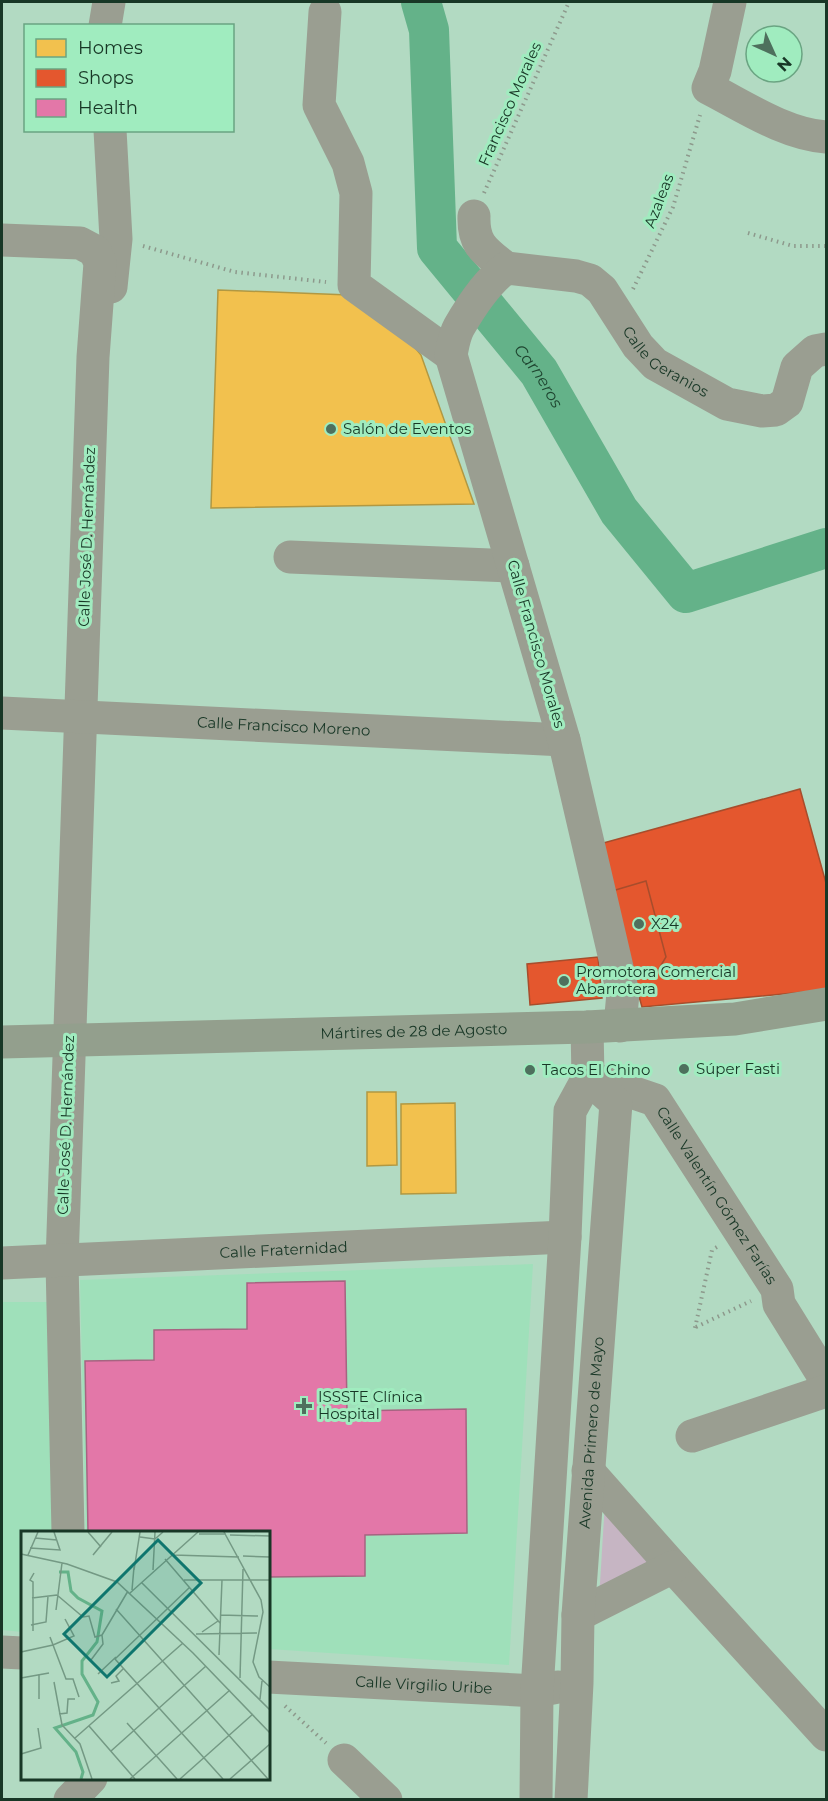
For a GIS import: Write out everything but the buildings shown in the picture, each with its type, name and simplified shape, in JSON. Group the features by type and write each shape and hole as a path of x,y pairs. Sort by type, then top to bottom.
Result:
{"main road":[{"name":"Mártires de 28 de Agosto","path":"2,1042 620,1026 735,1019 826,1004"}],"street":[{"path":"105,24 109,2"},
{"path":"730,2 715,71 708,88 785,127 816,137 826,137"},
{"path":"325,12 319,105 348,163 356,193 354,285 455,341 501,272 480,247 474,230 474,216"},
{"name":"Calle José D. Hernández","path":"68,1531 62,1262 93,357 106,333 105,245 110,132"},
{"path":"2,240 105,245"},
{"name":"Calle Geranios","path":"501,272 576,276 590,280 602,290 638,346 655,364 727,404 762,411 776,410 787,402 797,367 814,351 826,349"},
{"name":"Calle Francisco Morales","path":"455,341 513,566 564,740 623,993 620,1026"},
{"name":"Calle José D. Hernández","path":"81,718 101,636 111,430"},
{"path":"290,557 513,566"},
{"name":"Calle Francisco Moreno","path":"2,713 564,740"},
{"path":"536,1799 537,1691 565,1237 570,1111 588,1078 587,1027"},
{"name":"Calle Valentín Gómez Farías","path":"588,1078 655,1100 777,1289 779,1304 826,1380"},
{"name":"Avenida Primero de Mayo","path":"571,1800 578,1615 616,1103 588,1078"},
{"name":"Calle Fraternidad","path":"2,1263 565,1237"},
{"name":"Calle Valentín Gómez Farías","path":"777,1289 791,1297 826,1351"},
{"path":"692,1436 826,1391"},
{"path":"588,1472 826,1735"},
{"path":"578,1615 673,1568"},
{"path":"2,1652 21,1653"},
{"name":"Calle Virgilio Uribe","path":"273,1688 537,1691 577,1683"},
{"path":"344,1760 386,1800"},
{"path":"70,1800 90,1780"}],"path":[{"name":"Francisco Morales","path":"474,216 569,2"},
{"name":"Azaleas","path":"620,317 673,207 708,88"},
{"path":"748,233 793,246 826,246"},
{"path":"105,245 235,272 354,285"},
{"path":"740,1231 712,1250 695,1328 777,1289"},
{"path":"273,1688 344,1760"}],"shaded area":[{"name":"ISSSTE Clínica Hospital","path":"533,1264 509,1665 270,1649 270,1531 86,1531 80,1280"},
{"path":"2,1302 54,1302 58,1531 21,1531 21,1632 2,1630"},
{"path":"605,1502 669,1577 599,1599"}],"waterway":[{"name":"Carneros","path":"421,2 429,30 437,248 539,372 619,511 686,593 826,548"}],"place":[{"name":"Salón de Eventos","path":"331,429"},
{"name":"X24","path":"639,924"},
{"name":"Promotora Comercial Abarrotera","path":"564,981"},
{"name":"Súper Fasti","path":"684,1069"},
{"name":"Tacos El Chino","path":"530,1070"},
{"name":"ISSSTE Clínica Hospital","path":"304,1406"}]}
